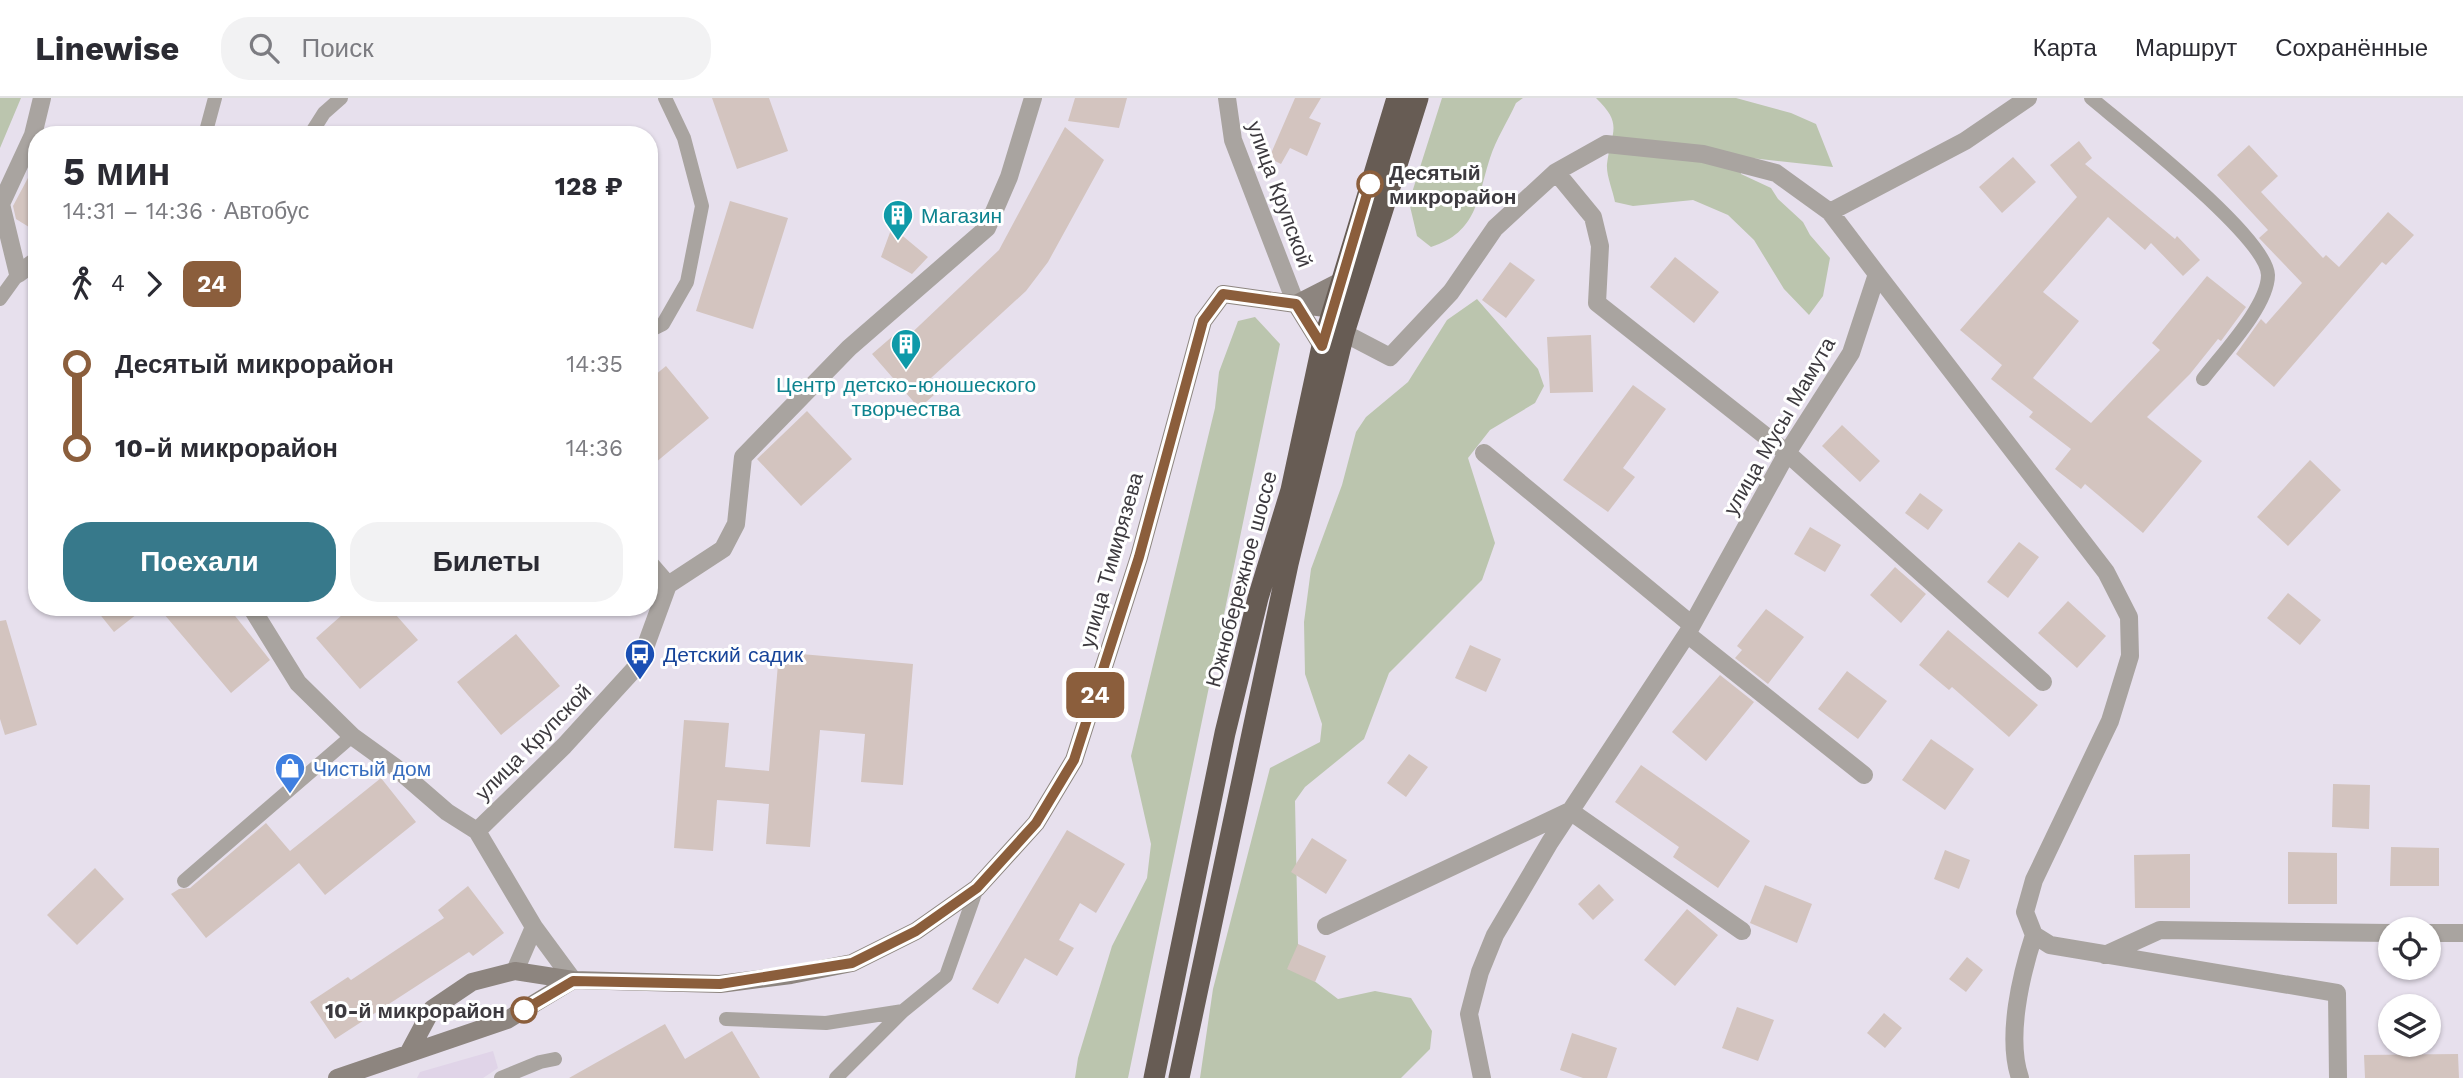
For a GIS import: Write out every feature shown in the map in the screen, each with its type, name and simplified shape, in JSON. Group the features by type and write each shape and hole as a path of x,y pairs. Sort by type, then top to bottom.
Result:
{"highway":[{"name":"Южнобережное шоссе","path":"1179,1078 1248,747 1344,333 1341,281 1397,98"},
{"name":"Южнобережное шоссе","path":"1154,1078 1225,733 1258,598 1291,490 1322,346 1341,311 1418,98"}],"street":[{"path":"35,126 42,98"},
{"path":"658,573 668,585 723,549 736,524 743,457 849,348 987,228 1009,177 1033,98"},
{"name":"улица Крупской","path":"1227,98 1233,140 1296,304"},
{"path":"1830,212 1965,141 2028,98"},
{"path":"1344,333 1390,357 1451,292 1495,228 1556,172 1606,144 1703,154 1776,173 1830,212 2106,572 2129,617 2130,656 2110,721 2034,880 2025,912 2034,935 2050,945 2337,993 2338,1078"},
{"path":"28,146 1,204 18,274 28,267"},
{"path":"1556,172 1593,217 1600,246 1597,303 1787,453 2043,682"},
{"name":"улица Мусы Мамута","path":"1482,1078 1469,1014 1480,972 1495,935 1570,811 1690,630 1787,453 1851,353 1877,274"},
{"path":"1296,304 1341,281"},
{"name":"улица Тимирязева","path":"410,1052 432,1009 472,982 515,971 573,981 720,984 852,963 916,931 977,888 1036,823 1074,760 1139,557 1203,321 1223,294 1296,304"},
{"path":"1296,304 1341,311"},
{"path":"1296,304 1322,346"},
{"path":"1484,453 1864,775"},
{"name":"улица Крупской","path":"658,612 668,585"},
{"name":"улица Крупской","path":"257,616 298,683 352,736 447,812 477,831 564,746 639,664 657,616"},
{"path":"1326,926 1570,811 1742,932"},
{"path":"337,1078 360,1075 410,1052 507,1020 573,981 534,927 477,831"},
{"path":"515,971 534,927"},
{"path":"2105,955 2160,930 2378,933"},
{"path":"2441,933 2463,933"},
{"path":"2021,1078 2015,1063 2020,978 2034,935"}],"lane":[{"path":"207,126 215,98"},
{"path":"316,126 324,113 341,98"},
{"path":"658,326 663,324 687,282 702,206 684,138 665,98"},
{"path":"2091,98 2178,172 2254,243 2268,274 2263,299 2203,379"},
{"path":"0,299 18,274"},
{"path":"184,881 352,736"},
{"path":"836,1078 903,1011 946,976 977,888"},
{"path":"726,1019 777,1024 827,1023 903,1011"},
{"path":"501,1078 540,1062 555,1059"}],"shaded area":[{"path":"493,1051 498,1068 483,1078 417,1078 420,1072"}],"green space":[{"path":"0,98 21,98 0,148"},
{"path":"1442,98 1523,98 1516,103 1495,144 1478,200 1467,223 1446,241 1431,247 1417,236 1409,202"},
{"path":"1596,98 1736,98 1791,113 1816,124 1833,167 1742,157 1741,174 1771,188 1778,199 1803,222 1810,235 1830,258 1823,296 1809,315 1784,289 1754,240 1728,215 1693,200 1633,206 1615,202 1607,168 1613,122 1605,107"},
{"path":"1477,299 1538,369 1544,386 1535,403 1490,430 1468,458 1495,543 1482,580 1389,673 1364,739 1305,787 1295,801 1298,944 1309,977 1338,999 1375,991 1411,998 1432,1031 1430,1049 1401,1078 1200,1078 1213,989 1270,768 1320,742 1322,724 1305,674 1304,622 1311,569 1342,485 1356,432 1366,417 1408,382 1447,320"},
{"path":"1255,317 1280,344 1128,1078 1075,1078 1078,1058 1112,946 1147,878 1151,844 1131,756 1215,408 1219,372 1238,321"}],"building":[{"path":"712,98 769,98 788,151 737,169"},
{"path":"1075,98 1127,98 1119,128 1068,121"},
{"path":"1295,98 1321,98 1309,118 1321,123 1307,156 1290,148 1281,164 1269,158"},
{"path":"1065,127 1104,160 1048,262 1026,291 931,378 941,389 919,408 872,354 894,335 901,343 999,250"},
{"path":"2079,141 2092,158 2085,164 2175,239 2177,236 2200,260 2183,276 2151,243 2145,250 2108,217 2043,292 2079,321 2033,378 2091,423 2160,350 2152,343 2207,276 2246,307 2221,341 2218,339 2190,374 2147,417 2202,461 2143,533 2085,484 2081,489 2055,469 2071,449 2029,417 2033,412 1991,379 2002,365 1960,330 2077,197 2050,165"},
{"path":"2249,145 2278,176 2261,192 2323,258 2326,255 2339,267 2388,212 2414,235 2386,265 2382,262 2274,387 2236,354 2261,319 2266,324 2302,283 2259,238 2268,230 2217,175"},
{"path":"2013,157 2036,182 2002,213 1979,187"},
{"path":"28,178 28,226 16,219 13,206"},
{"path":"730,201 788,218 753,329 696,311"},
{"name":"Магазин","path":"892,227 928,257 912,274 881,257"},
{"path":"1675,257 1719,292 1694,323 1650,287"},
{"path":"1510,262 1535,280 1506,318 1482,300"},
{"path":"1591,335 1593,392 1550,393 1547,337"},
{"path":"666,366 709,418 658,460 658,373"},
{"path":"1633,385 1666,409 1623,468 1635,477 1608,512 1563,480"},
{"path":"807,411 852,459 801,506 757,459"},
{"path":"1842,425 1880,461 1860,482 1822,446"},
{"path":"2310,460 2341,490 2288,546 2257,517"},
{"path":"1920,493 1943,510 1928,530 1905,513"},
{"path":"1810,527 1841,545 1825,572 1794,554"},
{"path":"2019,542 2039,557 2008,598 1987,582"},
{"path":"1895,567 1926,594 1901,623 1870,595"},
{"path":"2288,593 2321,620 2300,645 2267,618"},
{"path":"2068,601 2106,636 2077,668 2038,633"},
{"path":"1766,609 1804,637 1768,684 1735,658 1742,650 1737,646"},
{"path":"101,616 134,616 114,632"},
{"path":"166,616 235,616 270,660 231,693"},
{"path":"341,616 397,616 418,640 360,689 316,638"},
{"path":"6,620 37,725 5,735 0,719 0,621"},
{"path":"1948,630 2038,705 2009,737 1952,687 1949,690 1919,665"},
{"path":"516,634 560,686 501,735 457,682"},
{"path":"1470,645 1501,659 1486,692 1455,678"},
{"path":"779,652 913,664 903,785 861,782 865,734 820,730 810,847 766,844 769,804 717,800 713,851 674,848 684,720 729,723 725,767 769,771"},
{"path":"1847,671 1887,701 1858,739 1818,709"},
{"path":"1720,675 1754,702 1706,761 1672,732"},
{"path":"1931,739 1974,769 1945,810 1902,780"},
{"path":"1409,754 1428,767 1406,797 1387,783"},
{"path":"1641,765 1750,841 1718,888 1673,857 1679,847 1615,802"},
{"path":"381,778 416,822 325,895 299,863 206,938 171,894 179,889 190,888 266,823 290,851"},
{"path":"2333,784 2370,785 2369,829 2332,827"},
{"path":"1067,830 1125,864 1096,913 1080,903 1059,940 1074,948 1057,976 1025,958 998,1004 972,989"},
{"path":"1312,838 1347,860 1326,894 1291,872"},
{"path":"2391,847 2439,848 2439,886 2390,886"},
{"path":"1945,850 1970,860 1959,889 1934,879"},
{"path":"2288,852 2337,853 2337,904 2288,904"},
{"path":"2190,854 2190,908 2135,908 2134,855"},
{"path":"95,868 124,899 77,945 47,915"},
{"path":"1599,884 1614,900 1593,920 1578,904"},
{"path":"1765,885 1812,904 1797,943 1750,923"},
{"path":"468,886 504,933 473,956 469,952 335,1039 310,1002 348,977 351,980 444,918 438,910"},
{"path":"1687,909 1718,935 1675,986 1644,960"},
{"path":"1298,944 1326,956 1315,982 1287,969"},
{"path":"1967,957 1983,970 1966,992 1949,979"},
{"path":"1737,1007 1774,1020 1758,1061 1722,1048"},
{"path":"1884,1013 1902,1028 1885,1048 1867,1033"},
{"path":"665,1024 685,1059 732,1031 760,1078 569,1078"},
{"path":"1572,1033 1617,1048 1607,1078 1583,1078 1560,1070"},
{"path":"2441,1054 2458,1054 2459,1078 2365,1078 2364,1055 2441,1057"}],"bus line":[{"name":"24","path":"524,1010 573,981 720,984 791,975 852,963 916,931 977,888 1036,823 1074,760 1139,557 1203,321 1223,294 1296,304 1322,346 1370,184"}],"place":[{"name":"Десятый микрорайон","path":"1370,184"},
{"name":"Магазин","path":"898,242"},
{"name":"Центр детско-юношеского творчества","path":"906,371"},
{"name":"Детский садик","path":"640,681"},
{"name":"Чистый дом","path":"290,795"},
{"name":"10-й микрорайон","path":"524,1010"}]}
